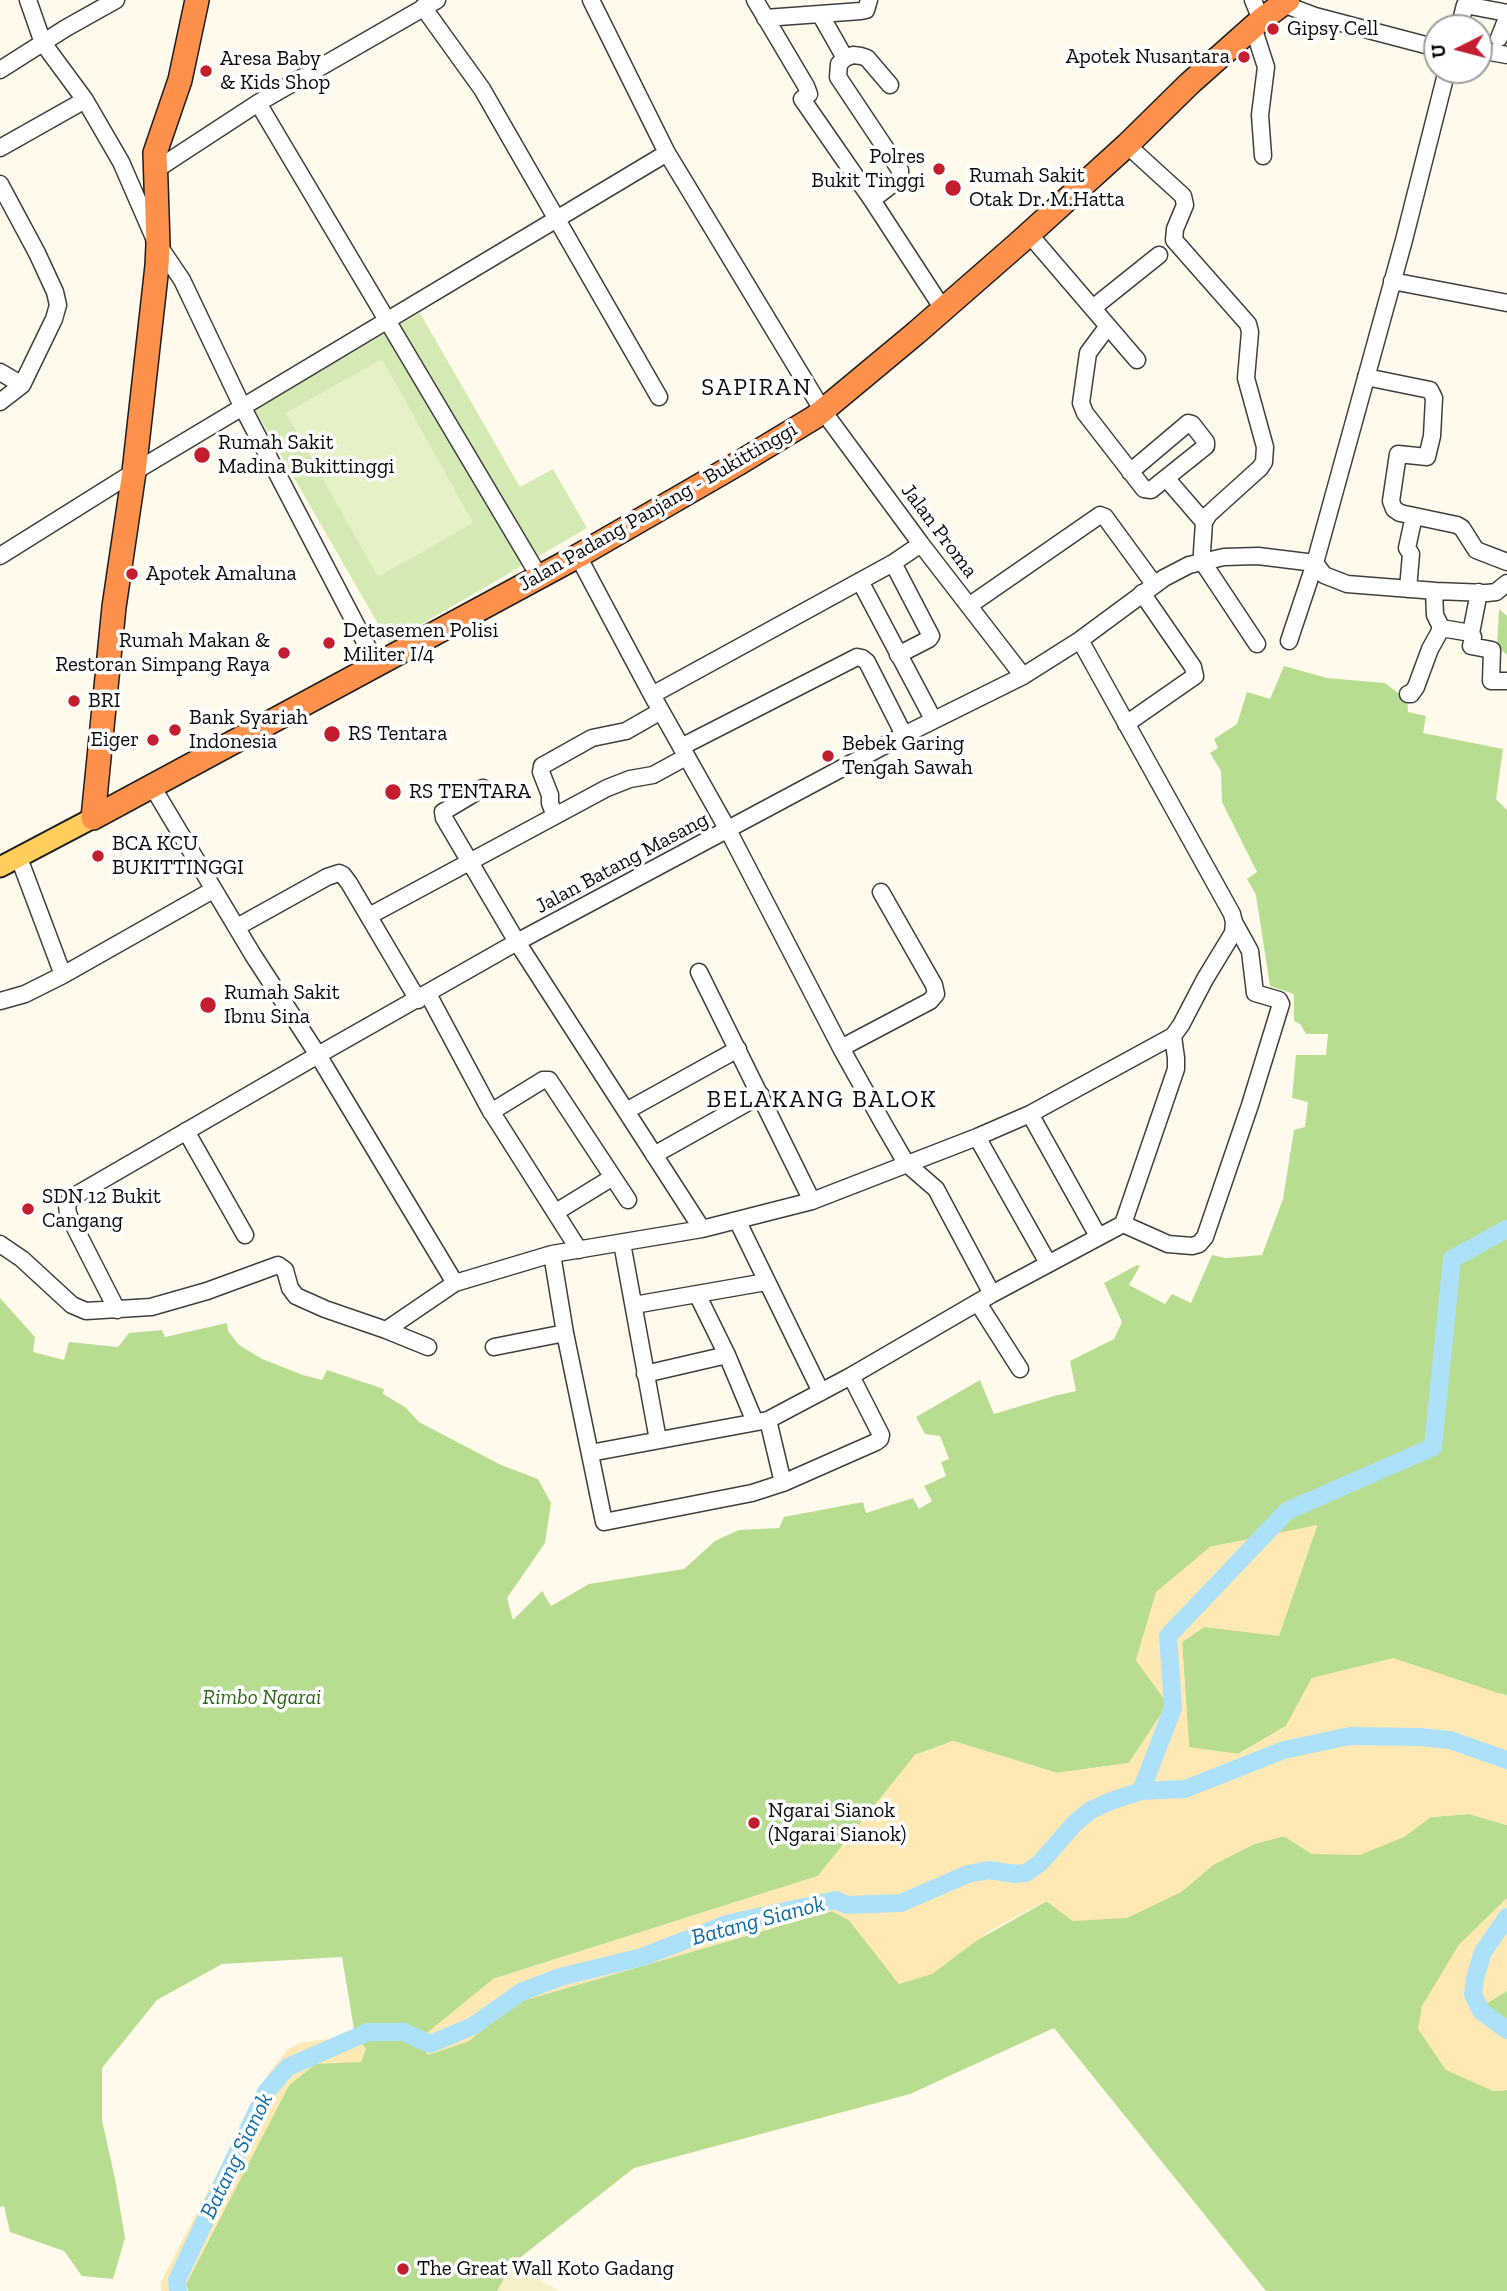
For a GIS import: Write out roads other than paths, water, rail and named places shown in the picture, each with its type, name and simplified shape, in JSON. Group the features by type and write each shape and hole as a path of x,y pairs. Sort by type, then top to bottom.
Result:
{"highway":[{"path":"93,818 114,607 134,472 158,245 155,171 159,138 180,80 197,0"},
{"name":"Jalan Padang Panjang - Bukittinggi","path":"93,818 578,556 823,411 1029,234 1127,145 1256,16 1285,2"}],"main road":[{"path":"0,867 93,818"}],"street":[{"path":"28,0 43,43 85,100 121,162 158,245 194,304 248,404 377,665"},
{"path":"0,70 116,0"},
{"name":"Jalan Proma","path":"591,0 667,153 823,411 1023,676"},
{"path":"755,0 806,86 809,94 802,99 943,309"},
{"path":"765,18 861,11 866,10 869,0"},
{"path":"1285,2 1315,16 1423,44"},
{"path":"155,171 258,103 430,4 482,89 659,397"},
{"path":"1463,14 1465,5 1507,16 1499,38"},
{"path":"820,14 845,58"},
{"path":"1256,16 1266,67 1260,115 1263,156"},
{"path":"872,200 898,180 900,170 838,76 839,64 853,55 867,58 890,85"},
{"path":"1289,642 1315,564 1443,84"},
{"path":"0,148 85,100"},
{"path":"258,103 539,576"},
{"path":"1127,145 1183,196 1185,205 1175,229 1174,240 1248,324 1251,332 1246,378 1265,447 1264,462 1209,514 1204,522 1202,561 1257,644"},
{"path":"0,556 134,472 667,153"},
{"path":"0,184 37,253 58,300 54,319 22,385 0,402"},
{"path":"1029,234 1138,360"},
{"path":"1094,307 1158,255"},
{"path":"1392,281 1507,303"},
{"path":"1108,326 1088,353 1081,403 1085,413 1130,472 1147,491 1151,490 1206,446 1206,440 1190,423 1130,472"},
{"path":"0,372 22,385"},
{"path":"1366,377 1430,390 1433,393 1432,436 1427,457 1400,453 1396,461 1392,506 1400,513 1457,525 1462,528 1476,550 1507,562"},
{"path":"1166,478 1204,522"},
{"path":"970,605 1100,515 1105,517 1193,667 1195,676 1126,724"},
{"path":"1408,589 1411,553 1407,548 1414,516"},
{"path":"652,695 860,581 921,544"},
{"path":"578,556 728,830 841,1048 906,1163 936,1189 1020,1369"},
{"name":"Jalan Batang Masang","path":"117,1310 68,1214 67,1205 71,1198 517,942 904,734 1023,676 1080,640 1176,570 1202,561 1258,556 1315,564"},
{"path":"892,563 931,636 898,655"},
{"path":"1315,564 1324,575 1347,584 1434,591 1496,592 1507,583"},
{"path":"860,581 933,719"},
{"path":"1408,694 1416,687 1441,628 1436,615 1434,591"},
{"path":"1479,592 1471,646 1493,650 1491,681 1507,681"},
{"path":"1441,628 1471,633"},
{"path":"1080,640 1232,914 1250,951 1255,993 1279,1000 1281,1004 1205,1237 1199,1244 1192,1246 1168,1244 1123,1224"},
{"path":"369,916 607,788 625,780 653,775 683,752 858,657 867,662 904,734"},
{"path":"555,816 541,772 542,766 592,738 626,731 661,711"},
{"path":"152,786 455,1283"},
{"path":"482,788 443,812 444,818 517,942 702,1229"},
{"path":"19,858 63,975"},
{"path":"237,927 327,877 339,873 343,875 423,997 491,1112 579,1250"},
{"path":"0,1001 24,994 63,975 214,890"},
{"path":"841,1048 930,1001 936,994 934,985 881,892"},
{"path":"386,1330 455,1283 552,1254 702,1229 812,1201 977,1138 1030,1114 1172,1035 1181,1025 1233,933 1234,922"},
{"path":"699,972 812,1201"},
{"path":"590,1453 761,1421 821,1392 985,1298 1123,1224 1176,1069 1177,1058 1172,1035"},
{"path":"626,1111 738,1049"},
{"path":"491,1112 543,1080 549,1080 628,1200"},
{"path":"654,1155 761,1095"},
{"path":"1030,1114 1098,1236"},
{"path":"186,1131 245,1235"},
{"path":"977,1138 1048,1264"},
{"path":"556,1212 613,1177"},
{"path":"737,1220 821,1392"},
{"path":"622,1243 658,1440"},
{"path":"4,1251 72,1305 86,1311 143,1308 175,1301 278,1265 285,1270 290,1288 296,1296 428,1347"},
{"path":"552,1254 565,1333 604,1522 745,1494 783,1483 880,1439 881,1435 850,1376"},
{"path":"634,1305 766,1282"},
{"path":"698,1294 761,1421 783,1483"},
{"path":"494,1347 565,1333"},
{"path":"645,1374 727,1355"}],"waterway":[{"path":"1141,1791 1173,1708 1168,1636 1287,1511 1433,1447 1452,1259 1507,1229"},
{"name":"Batang Sianok","path":"178,2291 177,2280 266,2092 288,2067 368,2032 404,2032 430,2044 473,2026 521,1992 560,1977 642,1957 730,1923 836,1900 847,1905 901,1903 968,1874 989,1870 1026,1873 1040,1863 1075,1823 1091,1810 1141,1791 1185,1789 1284,1750 1350,1736 1420,1737 1450,1740 1507,1760"},
{"name":"Batang Sianok","path":"1507,1917 1483,1952 1473,1994 1481,2011 1507,2030"}],"place":[{"name":"Gipsy Cell","path":"1273,29"},
{"name":"Apotek Nusantara","path":"1244,57"},
{"name":"Aresa Baby & Kids Shop","path":"206,71"},
{"name":"Polres Bukit Tinggi","path":"939,169"},
{"name":"Rumah Sakit Otak Dr. M.Hatta","path":"953,188"},
{"name":"Rumah Sakit Madina Bukittinggi","path":"202,455"},
{"name":"Apotek Amaluna","path":"132,574"},
{"name":"Detasemen Polisi Militer I/4","path":"329,643"},
{"name":"Rumah Makan & Restoran Simpang Raya","path":"284,653"},
{"name":"BRI","path":"74,701"},
{"name":"Bank Syariah Indonesia","path":"175,730"},
{"name":"RS Tentara","path":"332,734"},
{"name":"Eiger","path":"153,740"},
{"name":"Bebek Garing Tengah Sawah","path":"828,756"},
{"name":"RS TENTARA","path":"393,792"},
{"name":"BCA KCU BUKITTINGGI","path":"98,856"},
{"name":"Rumah Sakit Ibnu Sina","path":"208,1005"},
{"name":"SDN 12 Bukit Cangang","path":"28,1209"},
{"name":"Ngarai Sianok (Ngarai Sianok)","path":"754,1823"},
{"name":"The Great Wall Koto Gadang","path":"403,2269"}],"district":[{"name":"SAPIRAN","path":"757,388"},
{"name":"BELAKANG BALOK","path":"822,1100"}],"park label":[{"name":"Rimbo Ngarai","path":"262,1698"}]}
